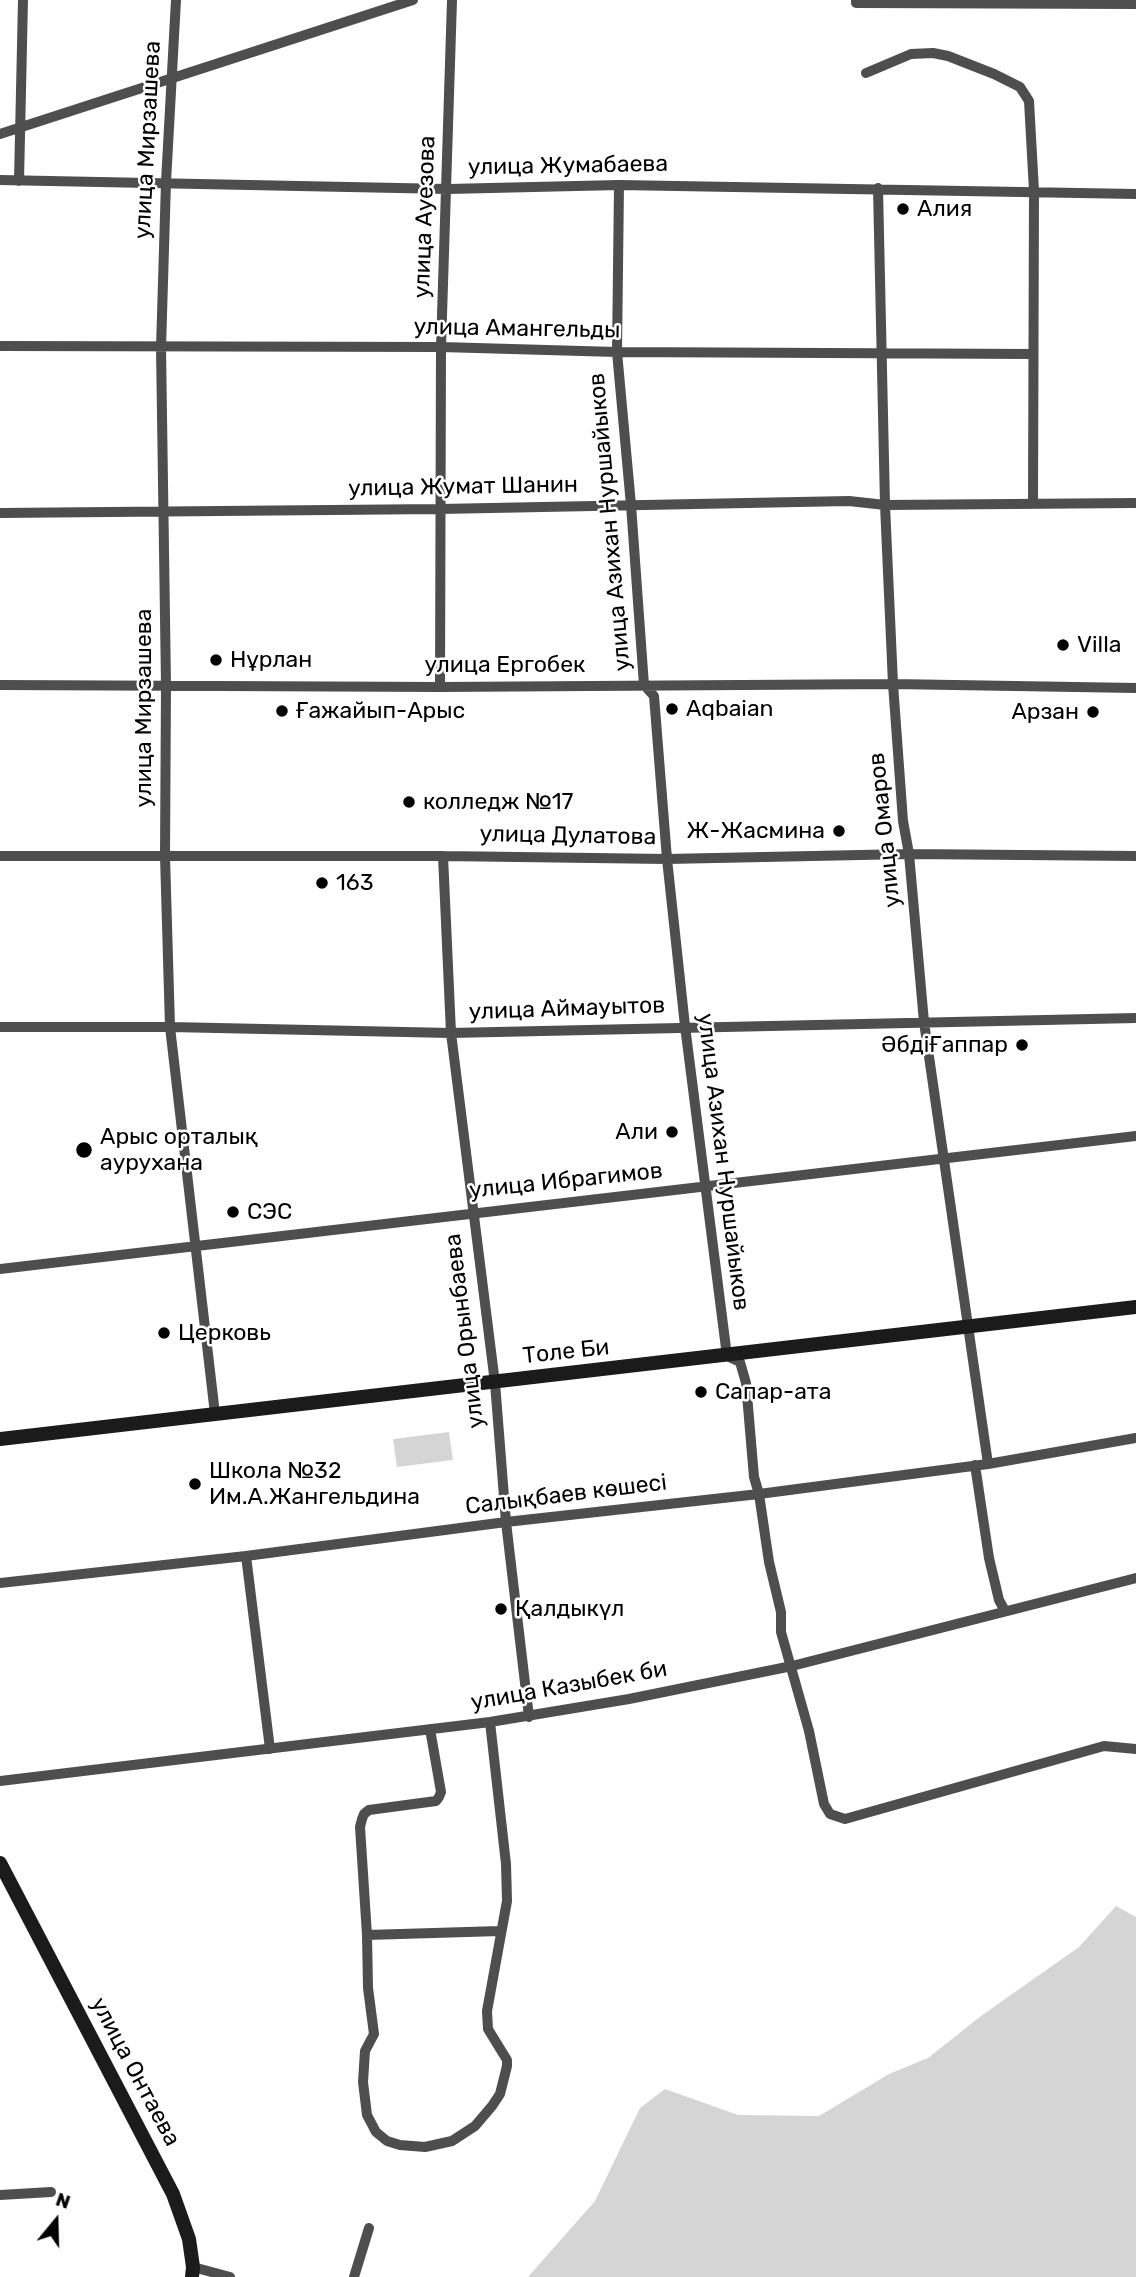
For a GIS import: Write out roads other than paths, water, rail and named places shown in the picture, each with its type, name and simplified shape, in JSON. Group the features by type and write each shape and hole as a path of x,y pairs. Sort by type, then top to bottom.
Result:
{"main road":[{"name":"Толе Би","path":"0,1439 1136,1307"},
{"name":"улица Онтаева","path":"0,1863 173,2194 189,2239 192,2272"}],"street":[{"path":"19,181 23,0"},
{"name":"улица Мирзашева","path":"176,0 166,182 161,348 166,685 165,856 170,1027 215,1414"},
{"path":"0,134 413,0"},
{"name":"улица Ауезова","path":"440,687 441,347 452,0"},
{"path":"856,2 1136,4"},
{"path":"866,73 911,54 933,53 995,74 1020,87 1029,101 1034,191 1033,503"},
{"name":"улица Жумабаева","path":"0,180 448,189 619,184 1136,194"},
{"name":"улица Азихан Нуршайыков","path":"619,184 617,352 644,685 654,696 667,859 705,1187 727,1356 740,1362 746,1383 754,1477 781,1612 781,1632 809,1731 824,1804 830,1814 845,1819 1104,1746 1136,1749"},
{"name":"улица Омаров","path":"878,188 885,505 893,684 903,821 909,853 924,1023 988,1464"},
{"name":"улица Амангельды","path":"0,346 441,347 617,352 1032,354"},
{"name":"улица Жумат Шанин","path":"0,513 440,509 849,501 885,505 1136,503"},
{"name":"улица Ергобек","path":"0,685 440,687 893,684 1136,688"},
{"name":"улица Дулатова","path":"0,856 667,859 909,853 1136,856"},
{"name":"улица Орынбаева","path":"443,856 451,1033 495,1383 506,1522 529,1717"},
{"name":"улица Аймауытов","path":"0,1027 170,1027 451,1033 1136,1018"},
{"name":"улица Ибрагимов","path":"0,1269 1136,1136"},
{"name":"Салықбаев көшесі","path":"0,1583 759,1494 988,1464 1136,1438"},
{"path":"975,1465 989,1558 999,1600 1005,1611"},
{"path":"246,1556 270,1749"},
{"name":"улица Казыбек би","path":"0,1782 529,1717 792,1666 1136,1578"},
{"path":"430,1729 441,1792 439,1797 436,1801 369,1810 364,1814 360,1827 368,1989 374,2034 365,2051 363,2082 367,2115 376,2132 387,2141 425,2147 452,2141 475,2126 500,2094 508,2066 488,2029 486,2011 507,1901 506,1864 490,1722"},
{"path":"367,1936 500,1931"},
{"path":"0,2195 51,2192"},
{"path":"354,2277 369,2228"},
{"path":"192,2272 230,2277"}],"place":[{"name":"Алия","path":"903,209"},
{"name":"Villa","path":"1063,645"},
{"name":"Нұрлан","path":"216,660"},
{"name":"Aqbaian","path":"672,709"},
{"name":"Ғажайып-Арыс","path":"282,711"},
{"name":"Арзан","path":"1093,712"},
{"name":"колледж №17","path":"409,802"},
{"name":"Ж-Жасмина","path":"839,831"},
{"name":"163","path":"322,883"},
{"name":"ӘбдіҒаппар","path":"1022,1045"},
{"name":"Али","path":"672,1132"},
{"name":"Арыс орталық аурухана","path":"84,1150"},
{"name":"СЭС","path":"233,1212"},
{"name":"Церковь","path":"164,1333"},
{"name":"Сапар-ата","path":"701,1392"},
{"name":"Школа №32 Им.А.Жангельдина","path":"195,1484"},
{"name":"Қалдыкүл","path":"501,1609"}]}
